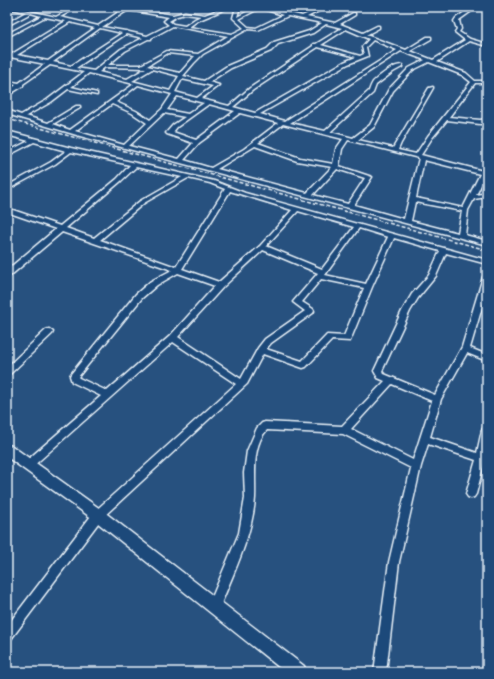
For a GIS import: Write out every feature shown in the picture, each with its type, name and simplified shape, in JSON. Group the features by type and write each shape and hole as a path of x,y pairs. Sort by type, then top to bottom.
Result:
{"street":[{"path":"7,7 45,14 149,38"},
{"path":"51,7 67,11"},
{"path":"58,17 76,7"},
{"path":"118,7 172,16"},
{"path":"187,26 205,16 228,7"},
{"path":"238,7 234,16 246,28 257,29 288,14"},
{"path":"236,19 260,7 302,18 325,22 345,28 362,36 464,74 474,82 487,82"},
{"path":"302,18 325,7"},
{"path":"475,7 456,21 459,28 457,32 468,40 487,45"},
{"path":"7,94 127,8"},
{"path":"205,16 193,11 182,12 172,16 166,21 172,25 187,26 233,36"},
{"path":"7,24 30,12"},
{"path":"7,36 45,14"},
{"path":"334,25 354,14"},
{"path":"7,59 71,20"},
{"path":"205,82 229,67 268,50 276,43 311,32 325,22"},
{"path":"95,73 123,50 172,25"},
{"path":"362,36 378,27"},
{"path":"126,146 163,111 174,93 180,76 199,55 246,28"},
{"path":"230,108 253,87 288,66 315,46 345,28"},
{"path":"72,68 127,32"},
{"path":"213,169 246,150 284,123 354,81 368,70 381,64 391,55 403,51 429,38"},
{"path":"255,115 346,63 367,54 364,47 371,39"},
{"path":"353,141 372,126 391,90 411,69 440,57 468,40"},
{"path":"315,46 337,50 360,57"},
{"path":"143,66 167,52 199,55"},
{"path":"7,54 128,81 353,141 485,174 465,210 461,236"},
{"path":"103,66 152,67 180,76 217,85 198,99"},
{"path":"326,133 371,92 374,84 400,66"},
{"path":"128,81 152,67"},
{"path":"23,116 49,101 87,72"},
{"path":"7,82 21,85"},
{"path":"407,222 414,200 420,157 446,118 474,82"},
{"path":"72,131 138,84"},
{"path":"67,87 95,94"},
{"path":"396,151 398,143 432,88"},
{"path":"112,102 134,112 151,123"},
{"path":"197,142 169,133 175,126 208,102"},
{"path":"50,124 78,107"},
{"path":"163,111 190,116"},
{"path":"181,160 197,142 239,111"},
{"path":"7,112 126,146 487,243"},
{"path":"446,118 485,123 487,121"},
{"path":"7,133 70,150 212,182 228,189 357,227 487,262"},
{"path":"309,195 332,172 340,149 346,138"},
{"path":"7,154 34,140"},
{"path":"254,144 299,160 335,167 368,177 350,206"},
{"path":"7,188 53,163 70,150"},
{"path":"7,274 135,164"},
{"path":"96,240 142,202 188,176"},
{"path":"107,395 75,380 74,376 139,296 154,283 178,270 228,189"},
{"path":"472,197 487,194"},
{"path":"414,200 465,210"},
{"path":"28,465 173,338 220,285 262,247 296,209"},
{"path":"7,210 61,227 220,285"},
{"path":"7,635 98,515 242,384 261,350 268,341 310,311 297,302 322,274 357,227"},
{"path":"261,350 303,365 330,337 347,339 368,287 392,236"},
{"path":"262,247 322,274 368,287"},
{"path":"437,399 381,376 378,371 406,311 415,296 432,276 443,251"},
{"path":"380,672 394,562 416,466 437,399 465,350 487,277"},
{"path":"7,372 49,332"},
{"path":"173,338 242,384"},
{"path":"465,350 487,358"},
{"path":"344,430 391,380"},
{"path":"214,607 244,533 250,498 249,473 252,451 260,431 265,426 344,430 416,466"},
{"path":"471,494 487,430"},
{"path":"424,439 481,458"},
{"path":"9,454 28,465 98,515 298,672"}],"railway":[{"path":"7,119 487,250"}]}
